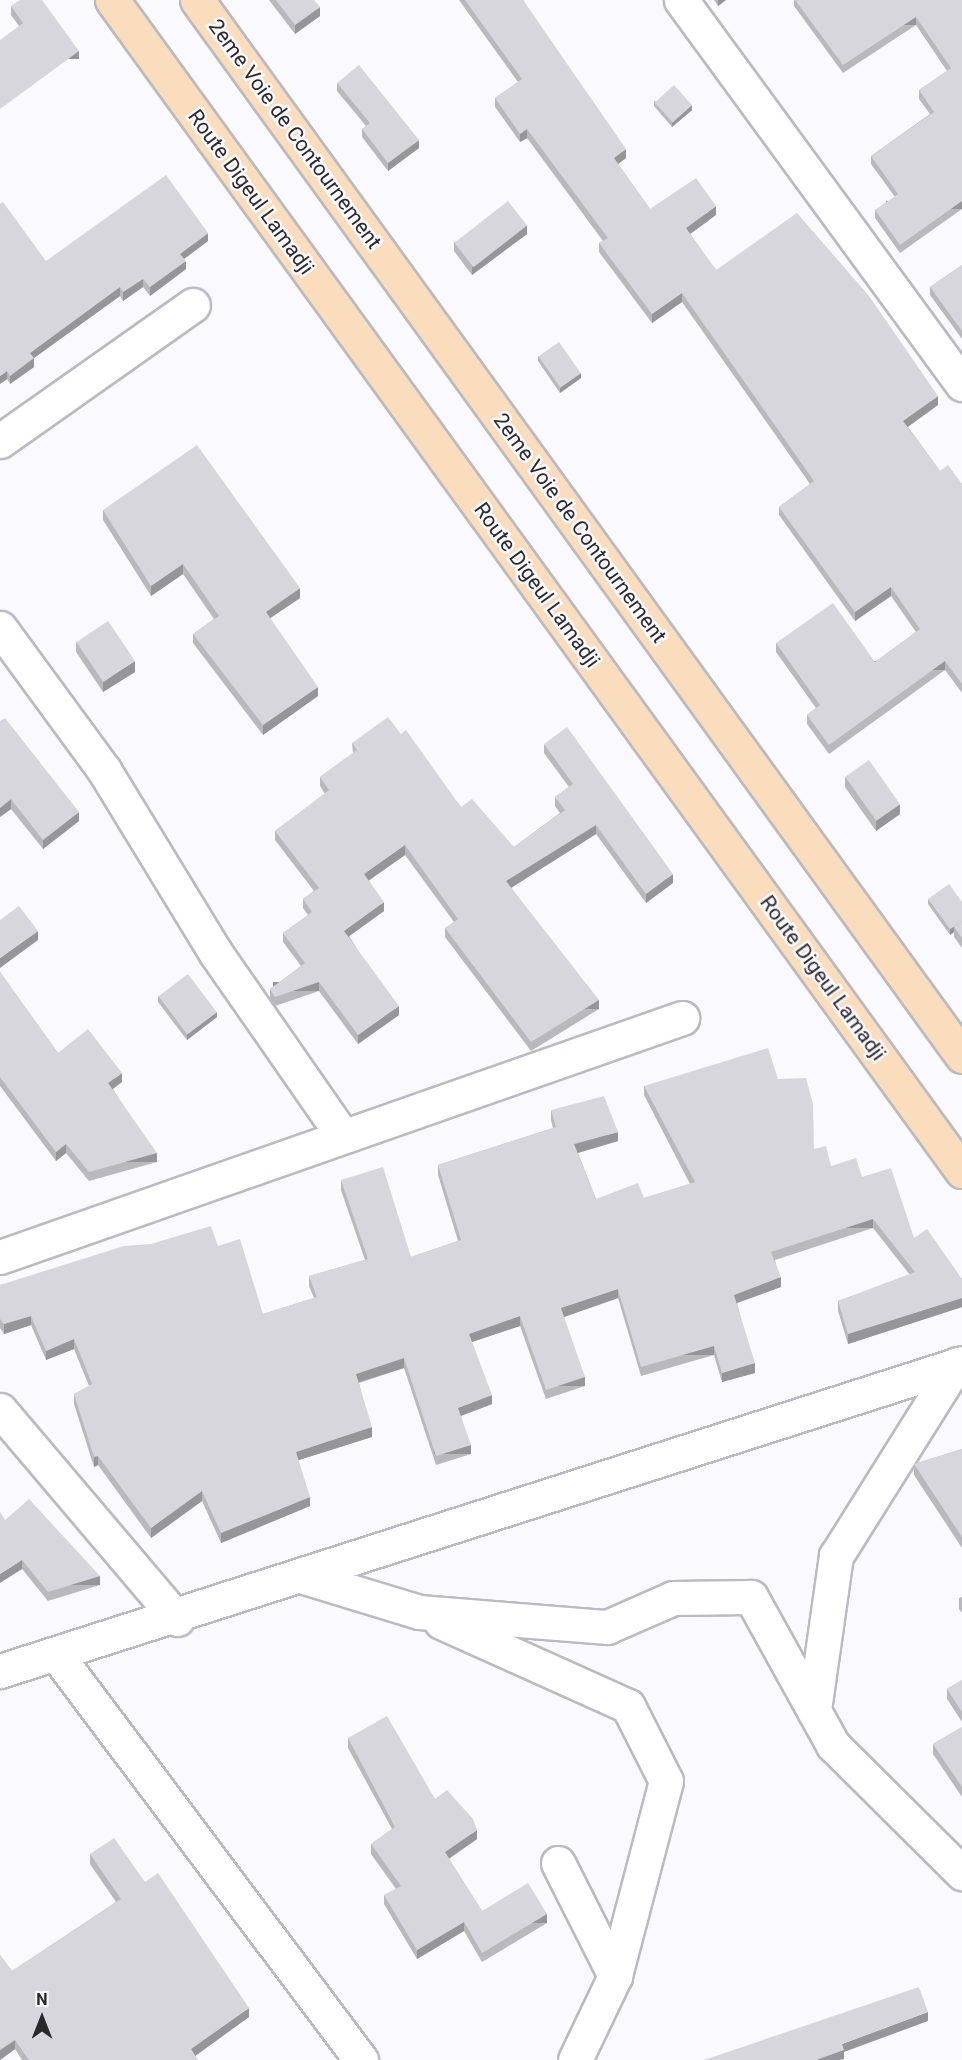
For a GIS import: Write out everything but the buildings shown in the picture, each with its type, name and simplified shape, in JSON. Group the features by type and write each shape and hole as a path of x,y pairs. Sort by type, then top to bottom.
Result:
{"main road":[{"name":"Route Digeul Lamadji","path":"112,0 962,1170"},
{"name":"2eme Voie de Contournement","path":"197,0 962,1056"}],"street":[{"path":"681,0 962,384"},
{"path":"0,441 193,305"},
{"path":"0,628 104,770 216,952 342,1135"},
{"path":"0,1257 342,1135 682,1018"},
{"path":"0,1671 177,1618 959,1364"},
{"path":"814,1710 836,1556 959,1364"},
{"path":"0,1410 177,1618"},
{"path":"304,1577 419,1612 628,1706 666,1781 615,1976 575,2060"},
{"path":"419,1612 607,1627 673,1598 751,1597 833,1745 962,1873"},
{"path":"56,1654 361,2060"},
{"path":"558,1863 615,1976"}]}
